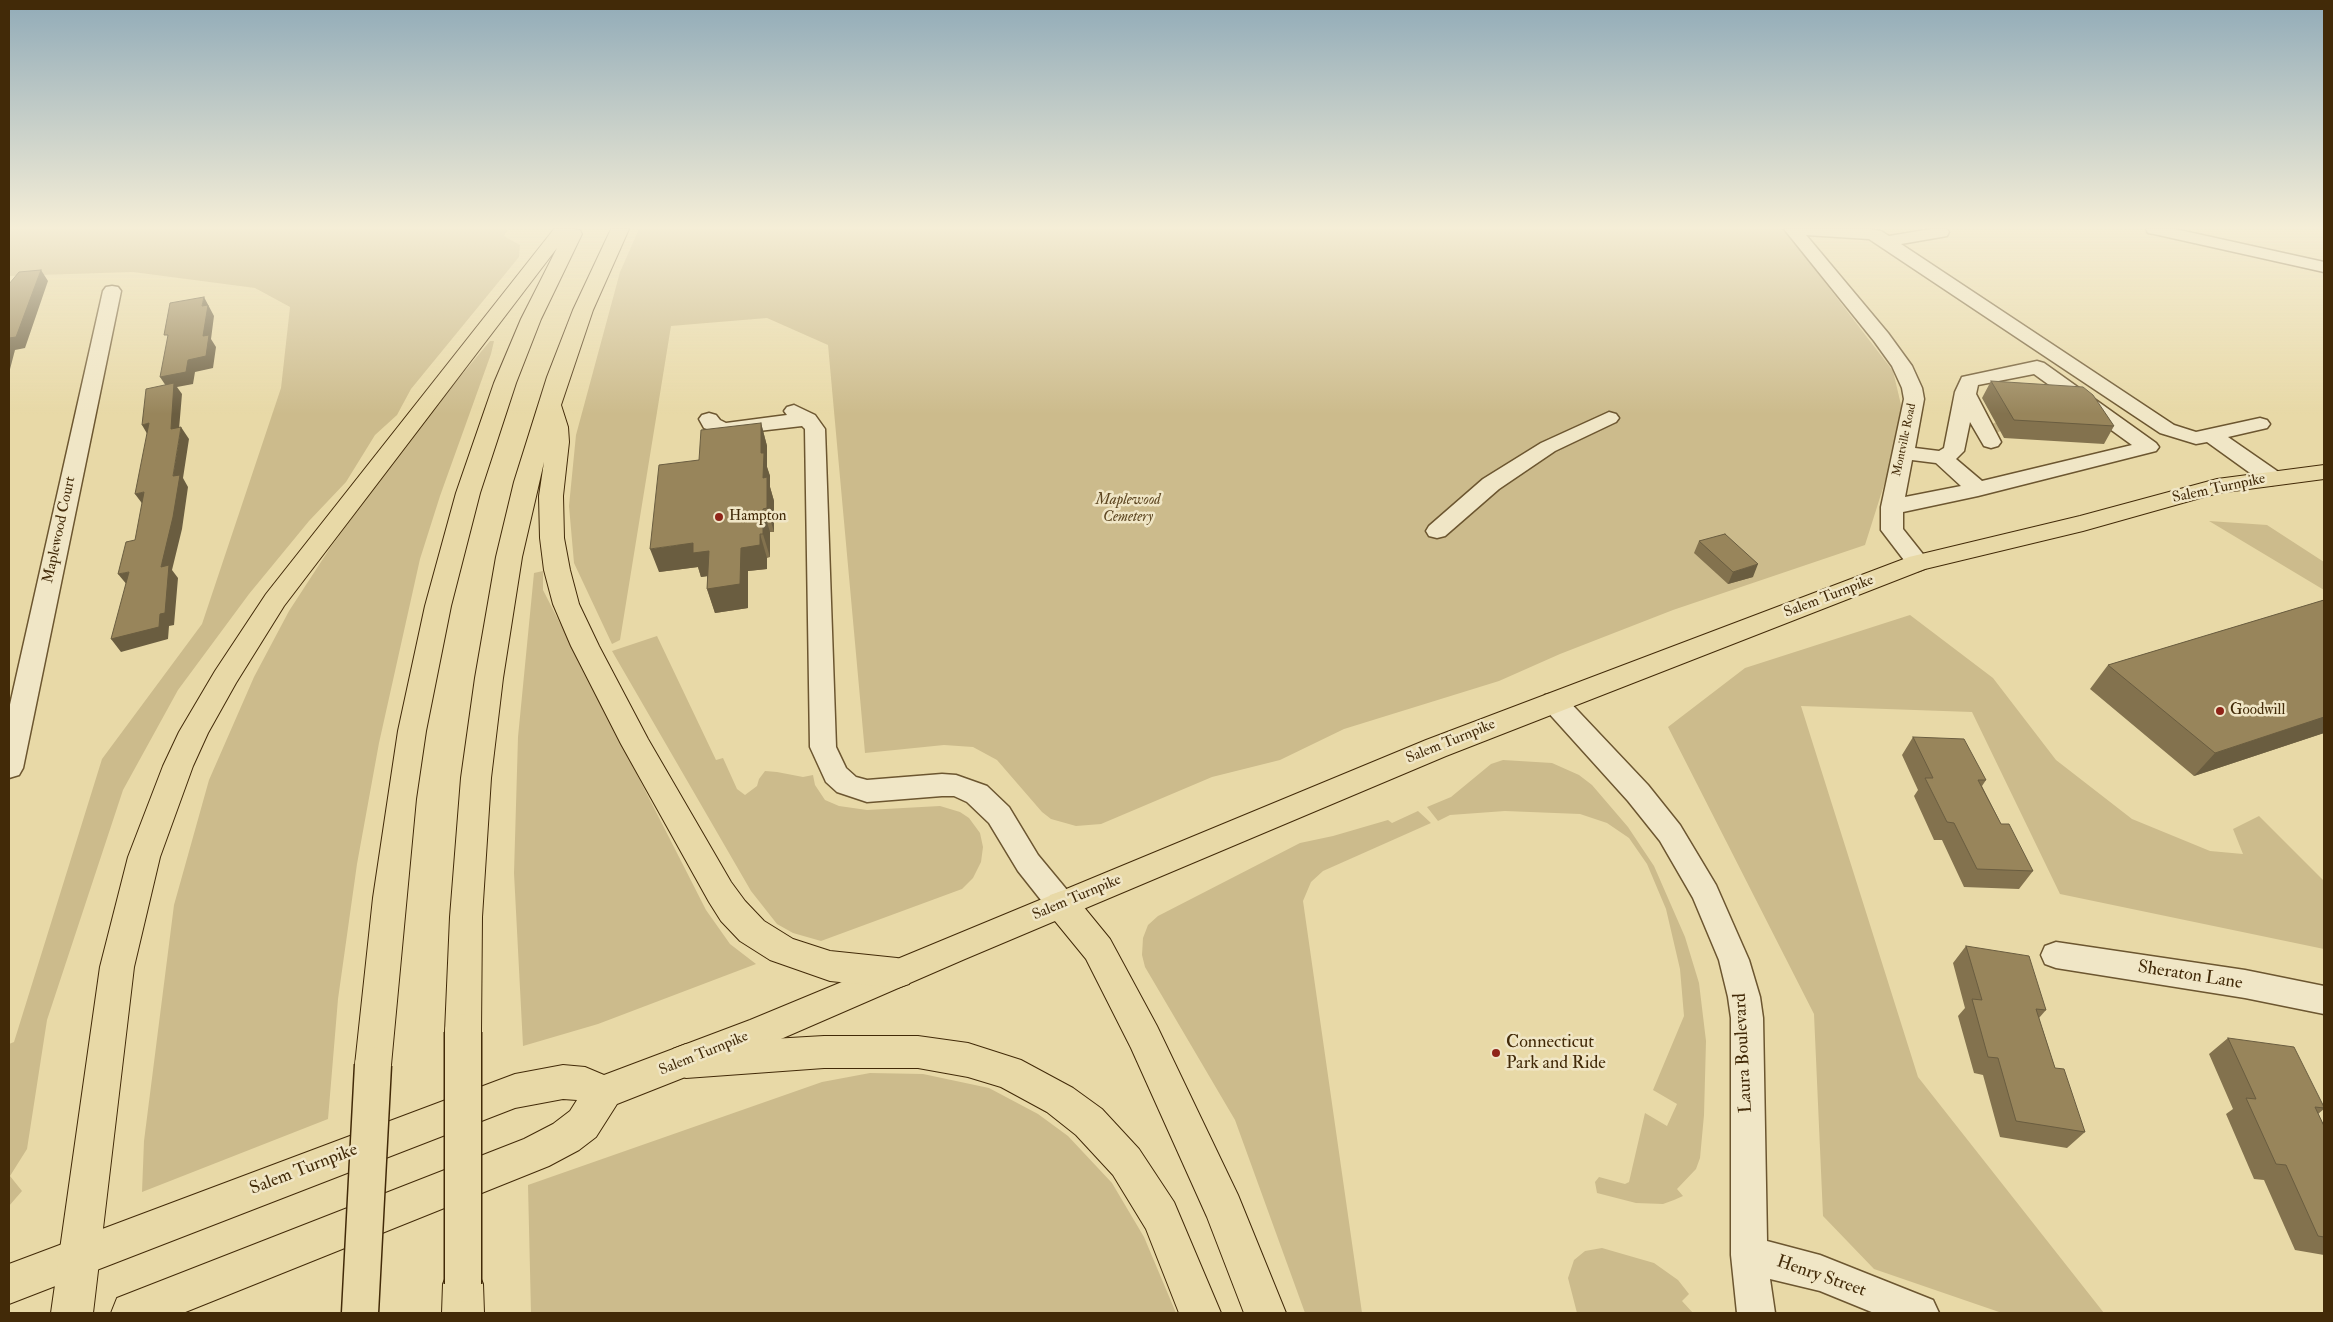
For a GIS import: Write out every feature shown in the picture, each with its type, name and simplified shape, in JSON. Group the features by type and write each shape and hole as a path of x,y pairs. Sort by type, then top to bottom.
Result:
{"main road":[{"path":"72,1313 117,967 144,857 180,760 229,672 284,587 514,291"},
{"path":"360,1313 374,1065 388,898 401,799 414,722 438,606 468,493 505,383 531,319 545,291"},
{"path":"463,1298 463,1032 468,869 485,704 515,528 550,402 582,310 591,291"},
{"path":"550,402 558,436 551,496 552,538 558,576 566,604 585,646 632,736 720,892 732,911 752,931 782,950 830,966 897,973"},
{"name":"Salem Turnpike","path":"9,1284 515,1091 563,1082 585,1084 604,1092 686,1061 1418,755 1918,563 2083,523 2217,486 2324,472"},
{"path":"1062,904 1098,949 1144,1038 1224,1209 1265,1313"},
{"path":"686,1061 824,1052 918,1052 968,1060 1008,1072 1031,1083 1065,1104 1089,1122 1126,1162 1160,1216 1200,1313"},
{"path":"132,1313 536,1152 566,1137 583,1124 604,1092"}],"street":[{"name":"Maplewood Court","path":"9,768 112,291"},
{"name":"Montville Road","path":"1842,291 1902,366 1912,388 1914,399 1892,507 1892,530 1918,563"},
{"path":"1959,291 2166,428 2179,434 2196,438 2260,424"},
{"path":"1892,507 1978,489 2149,446 2037,367 1969,381 1967,396 1948,454"},
{"path":"1902,452 1948,454 1983,449 1993,433 1967,396"},
{"path":"709,419 711,424 724,429 801,415 815,429 823,746 836,775 847,785 866,791 942,785 956,786 977,794 999,814 1028,863 1062,904"},
{"path":"1437,531 1491,484 1548,447 1610,418"},
{"path":"2211,434 2272,478"},
{"path":"1948,454 1978,489"},
{"name":"Laura Boulevard","path":"1554,702 1638,793 1670,833 1706,894 1734,960 1744,997 1747,1018 1749,1255 1756,1313"},
{"name":"Sheraton Lane","path":"2056,955 2245,984 2324,1000"},
{"name":"Henry Street","path":"1749,1255 1820,1273 1920,1313"}],"green space":[{"path":"260,291 491,291 411,389 397,415 375,435 346,482 309,521 249,594 178,690 123,790 47,1020 27,1149 10,1176 22,1191 9,1206 9,1044 14,1042 102,759 202,624 281,388 290,307"},
{"name":"Maplewood Cemetery","path":"615,291 1831,291 1893,371 1902,409 1889,469 1865,545 1673,610 1560,654 1499,681 1344,729 1280,760 1212,777 1101,824 1076,826 1051,819 1042,812 997,760 973,747 944,745 865,753 828,345 767,318 671,326 620,640 612,644 574,563 569,506 576,435"},
{"path":"490,341 494,341 491,354 440,496 420,559 379,743 357,864 338,999 328,1119 142,1192 144,1141 174,905 209,780 254,677 289,611 330,548 424,420"},
{"path":"2209,521 2267,525 2324,562 2324,590"},
{"path":"543,571 543,590 706,910 730,944 756,964 598,1024 523,1046 514,873 518,737 534,573"},
{"path":"1910,615 1993,678 2056,760 2132,819 2210,851 2243,854 2233,829 2259,816 2324,881 2324,949 2060,894 1972,712 1801,706 1918,1077 2104,1313 2002,1313 1874,1269 1823,1216 1814,1014 1668,727 1745,668"},
{"path":"657,636 716,760 723,758 737,789 745,795 757,786 759,779 765,771 803,777 813,775 815,785 825,800 839,806 867,810 940,806 960,812 969,818 980,833 983,847 981,862 973,878 962,889 821,941 793,933 777,924 751,891 612,651"},
{"path":"1503,760 1552,763 1579,775 1592,785 1628,827 1654,866 1685,937 1699,983 1706,1041 1704,1115 1700,1158 1696,1169 1677,1189 1683,1196 1674,1200 1663,1204 1636,1203 1597,1193 1595,1182 1599,1177 1625,1184 1629,1182 1645,1113 1667,1126 1677,1104 1653,1090 1684,1016 1680,969 1666,909 1647,864 1629,838 1607,823 1580,814 1505,811 1450,815 1438,821 1427,807 1451,797 1491,764"},
{"path":"1418,811 1431,823 1323,871 1311,882 1303,901 1362,1313 1305,1313 1235,1120 1145,967 1142,955 1143,938 1148,925 1158,916 1300,843 1333,836 1388,820 1392,823"},
{"path":"870,1073 923,1074 989,1088 1038,1114 1068,1136 1112,1183 1144,1237 1176,1313 531,1313 528,1185 822,1082"},
{"path":"1602,1248 1654,1263 1678,1280 1689,1294 1682,1301 1693,1313 1577,1313 1568,1278 1574,1260 1585,1251"}],"building":[{"path":"9,291 33,291 16,337 9,338"},
{"path":"204,297 202,306 208,305 203,336 209,335 206,356 188,360 186,372 160,377 168,335 164,335 170,303"},
{"path":"1991,381 2083,387 2093,395 2114,426 2014,420"},
{"path":"174,383 171,429 181,427 173,476 180,475 173,517 161,567 169,565 165,613 160,614 159,627 111,639 129,572 118,574 126,542 135,540 144,492 135,494 149,423 142,425 146,389"},
{"name":"Hampton","path":"761,423 761,453 764,453 763,478 767,477 767,508 763,509 763,534 760,534 760,545 741,548 740,584 707,589 709,551 693,553 693,543 650,549 659,465 699,460 701,430"},
{"path":"1725,534 1758,564 1733,572 1699,541"},
{"name":"Goodwill","path":"2324,600 2324,717 2215,753 2108,665"},
{"path":"1913,737 1964,739 1986,780 1978,780 2001,824 2009,824 2033,871 1977,869 1954,823 1947,822 1925,778 1933,778"},
{"path":"1966,946 2029,956 2046,1010 2036,1009 2055,1068 2064,1069 2085,1132 2016,1121 1998,1058 1988,1057 1972,999 1982,1000"},
{"path":"2228,1038 2294,1047 2324,1107 2315,1107 2324,1126 2324,1237 2318,1236 2286,1165 2276,1164 2246,1098 2256,1099"}],"tunnel":[{"path":"1992,424 1996,433"}],"place":[{"name":"Hampton","path":"719,517"},
{"name":"Goodwill","path":"2220,711"},
{"name":"Connecticut Park and Ride","path":"1496,1053"}]}
